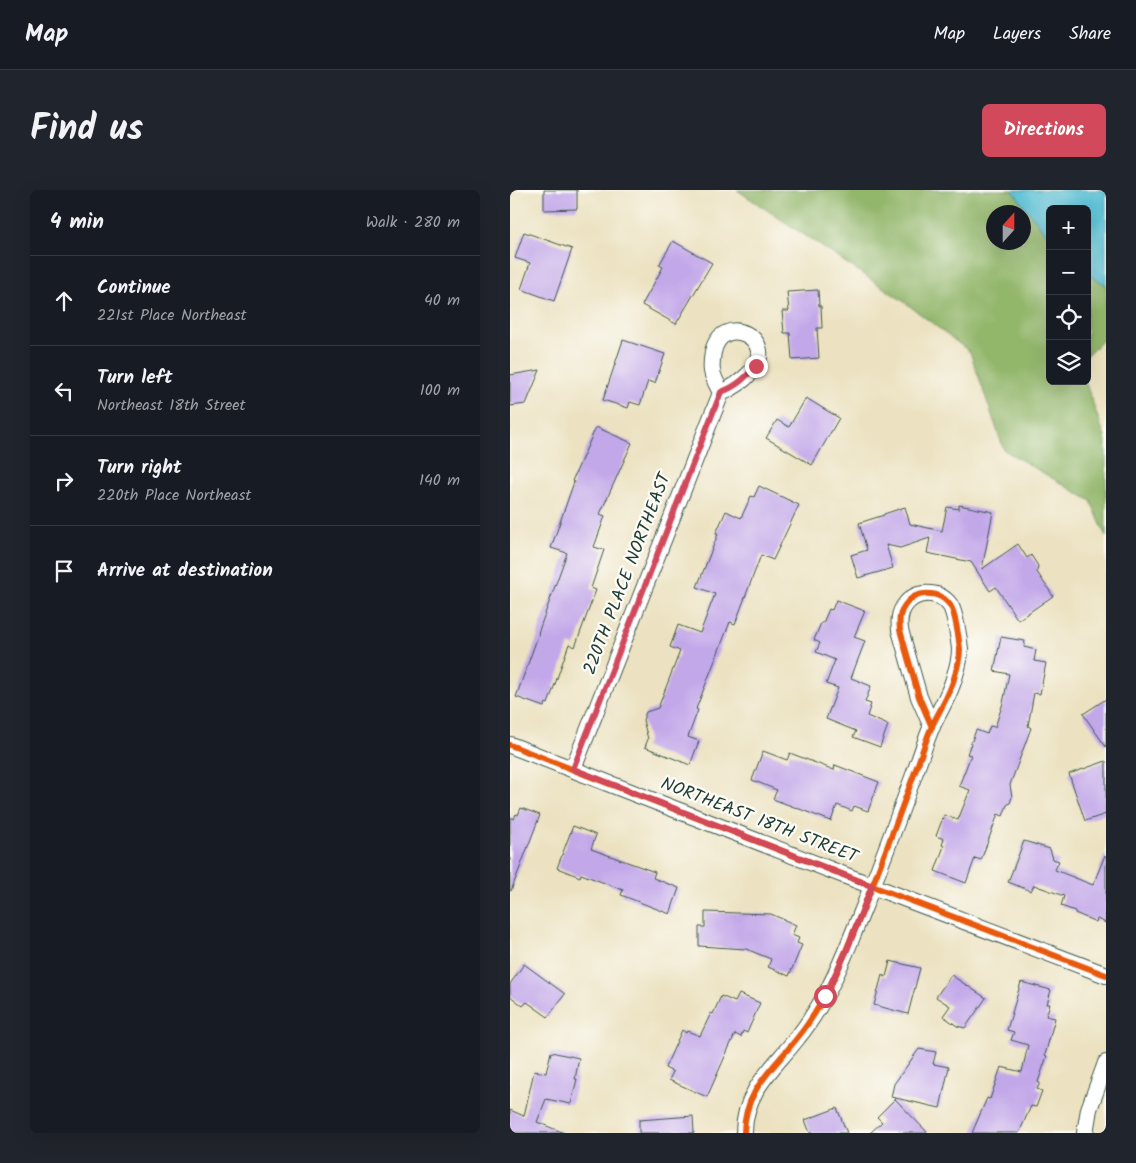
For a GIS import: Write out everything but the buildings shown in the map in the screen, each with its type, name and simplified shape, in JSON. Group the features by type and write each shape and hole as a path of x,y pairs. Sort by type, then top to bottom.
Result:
{"street":[{"name":"220TH PLACE NORTHEAST","path":"573,769 721,392"},
{"path":"744,1133 744,1123 749,1104 759,1083 799,1036 825,996 846,952 932,727 954,681 960,650 954,610 943,598 935,594 927,594 911,599 905,605 899,622 919,697 932,727"},
{"name":"NORTHEAST 18TH STREET","path":"510,745 1106,975"},
{"path":"1085,1133 1089,1109 1106,1063"}],"green space":[{"path":"737,190 1012,190 1024,205 986,205 986,250 1031,250 1031,214 1046,234 1046,385 1086,385 1106,440 1106,537 1091,501 1004,450 970,352 903,301"},
{"path":"1091,276 1106,285 1106,337 1091,352"}],"water":[{"path":"1012,190 1106,190 1106,285 1091,276 1091,205 1046,205 1046,234 1031,214 1031,205 1024,205"}],"cycle path":[{"path":"744,1133 745,1118 755,1092 770,1070 809,1022 835,977 898,820 928,735 930,730 932,726 948,695 953,682 959,662 960,649 954,613 950,605 940,597 934,594 921,594 905,605 900,617 900,630 919,697 932,727"},
{"path":"510,745 1106,975"}],"route":[{"path":"756,366 738,384 721,392 573,769 872,886 846,952 825,996"}]}
